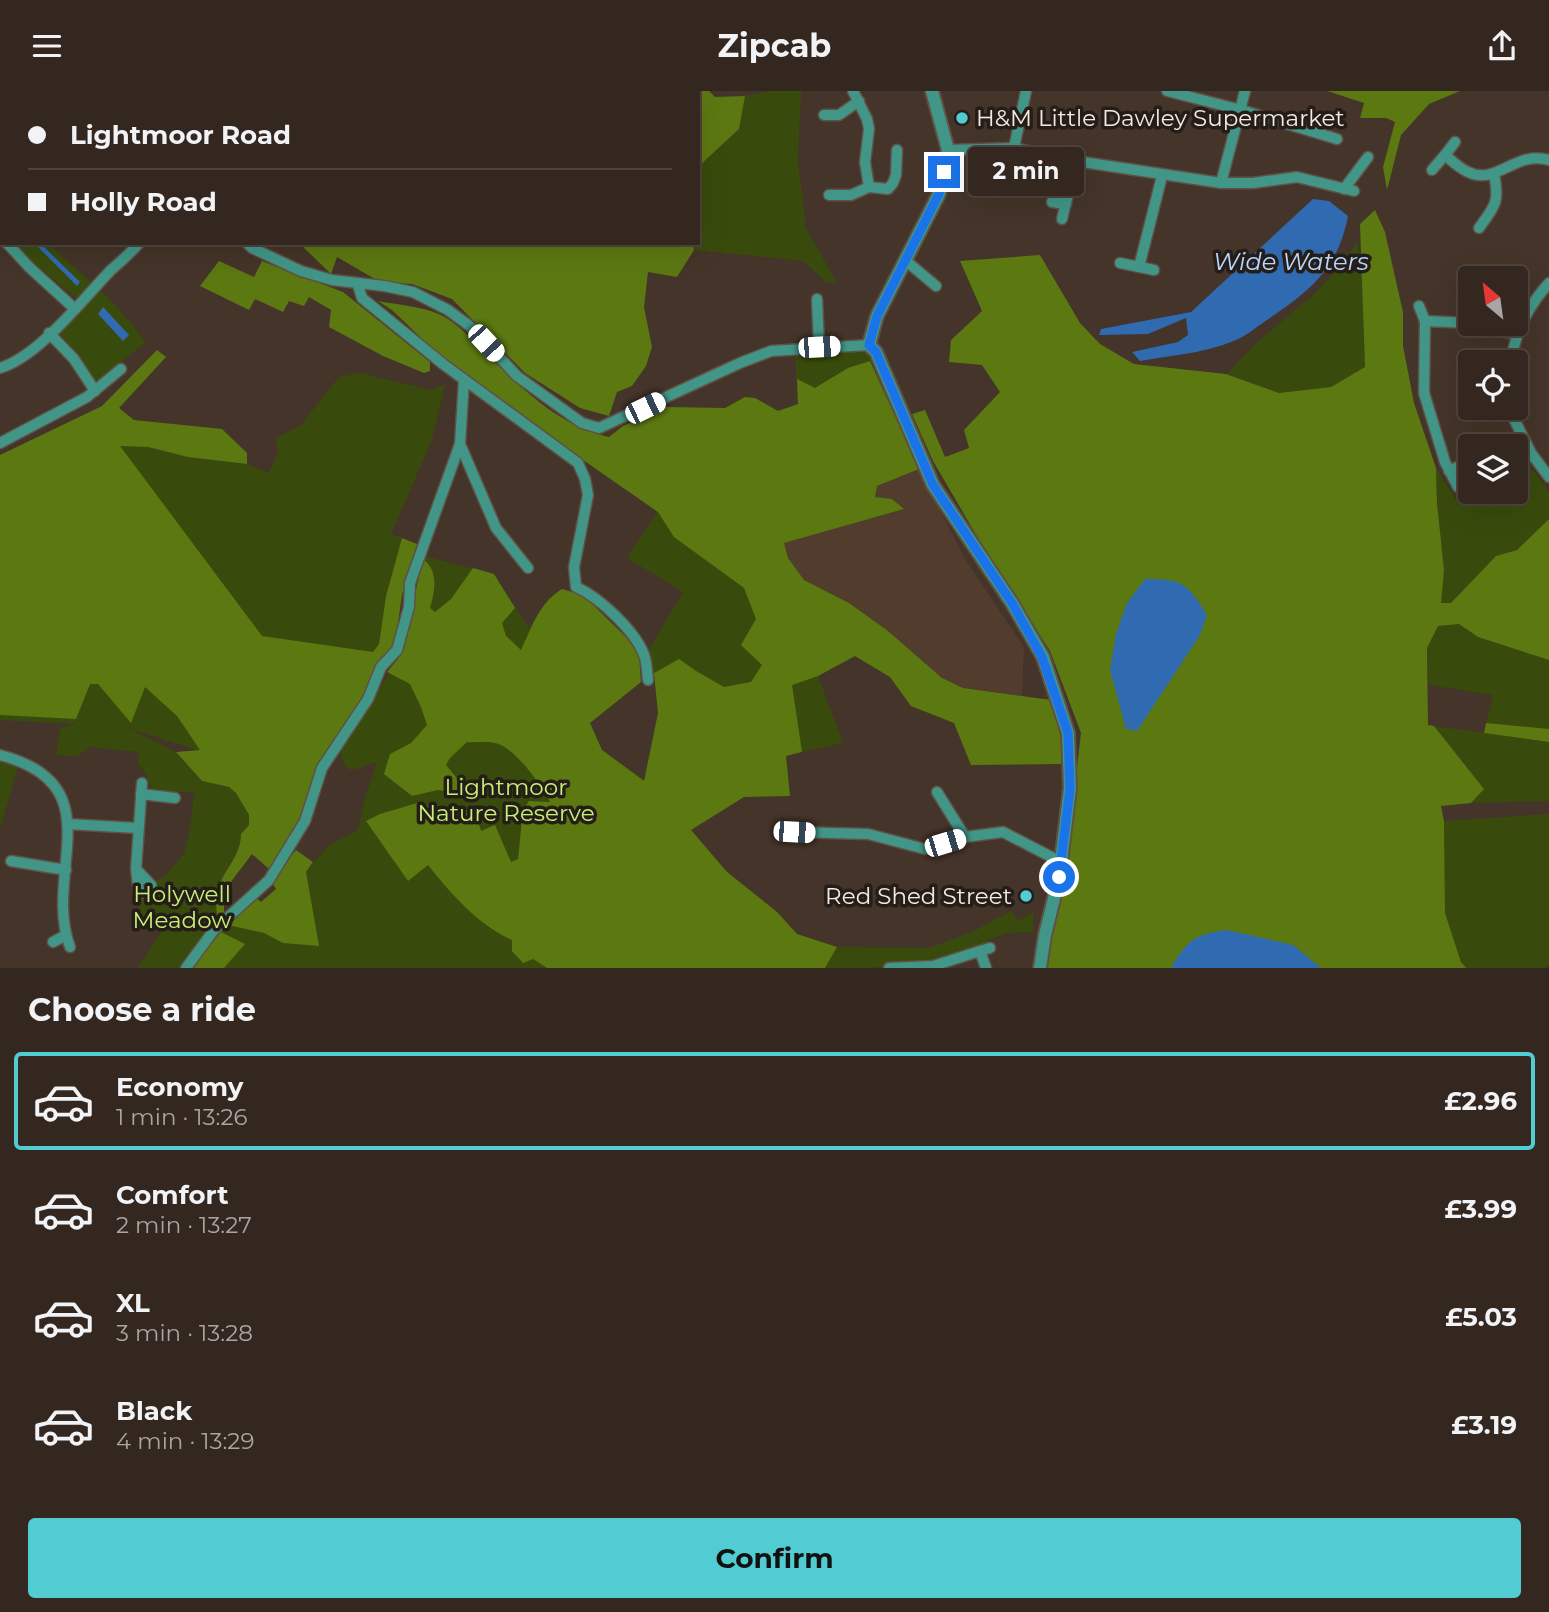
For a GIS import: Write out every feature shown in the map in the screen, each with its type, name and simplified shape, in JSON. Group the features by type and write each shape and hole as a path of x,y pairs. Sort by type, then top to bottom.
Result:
{"street":[{"path":"853,91 869,129 865,162 869,187"},
{"path":"869,345 877,316 939,194 948,150 932,91"},
{"path":"1014,148 1026,91"},
{"path":"1167,91 1337,139"},
{"path":"1221,183 1245,91"},
{"path":"824,115 839,115 859,101"},
{"path":"1432,170 1455,142"},
{"path":"948,150 1014,148 1162,176 1221,183 1253,183 1297,177 1349,190 1368,157"},
{"path":"829,195 851,195 869,187 888,189 896,175 897,150"},
{"path":"1445,155 1466,172 1480,176 1494,174 1526,158 1549,160"},
{"path":"1062,219 1076,161"},
{"path":"1481,221 1494,208 1498,195 1494,174"},
{"path":"1139,267 1162,176"},
{"path":"1052,202 1066,204"},
{"path":"12,245 29,267 75,309"},
{"path":"0,368 23,358 75,309 113,268 128,257 135,245"},
{"path":"249,245 301,271 358,285 384,286 413,292 448,310 471,327 517,376 582,423 599,428 771,351 869,345 876,352 933,485 1012,603 1042,657 1068,733 1070,789 1061,862 1040,968"},
{"path":"905,260 936,286"},
{"path":"1119,263 1154,270"},
{"path":"1528,313 1549,283"},
{"path":"358,285 362,298 464,380 578,463 585,479 587,495 574,567 576,587 592,594 635,637 645,657 648,680"},
{"path":"817,299 819,347"},
{"path":"1419,306 1425,321 1424,393 1439,445 1458,487"},
{"path":"1425,321 1458,322"},
{"path":"49,333 74,359 95,391"},
{"path":"1,439 19,435 95,391 121,369"},
{"path":"186,968 215,930 269,880 305,821 322,768 368,699 381,667 397,650 410,607 410,583 460,444 464,380"},
{"path":"1514,420 1531,453 1549,477"},
{"path":"460,444 496,529 528,568"},
{"path":"1449,471 1458,467"},
{"path":"0,755 20,760 38,769 53,782 62,799 66,824 63,916 65,935 70,947"},
{"path":"136,869 141,789 175,798"},
{"path":"937,792 965,838"},
{"path":"66,824 137,828"},
{"path":"794,832 868,834 925,849 965,838 1003,832 1061,862"},
{"path":"11,861 66,870"},
{"path":"53,942 65,935"},
{"path":"889,968 933,966 985,950 986,968"}],"shaded area":[{"path":"919,469 965,559 1024,647 1022,696 963,688 942,678 888,631 849,603 804,580 788,558 783,543 904,509 874,497 876,486"}],"green space":[{"path":"700,91 709,91 715,97 745,96 739,129 700,165"},
{"path":"770,91 801,91 798,162 806,228 837,283 826,282 803,261 694,250 693,245 700,245 700,165 739,129 745,96"},
{"path":"1327,91 1460,91 1429,104 1401,135 1387,190 1383,167 1395,122 1386,118 1360,118 1364,103"},
{"path":"1375,210 1385,232 1403,312 1403,346 1414,403 1436,468 1444,570 1441,603 1451,603 1496,556 1517,550 1549,519 1549,660 1478,637 1459,624 1438,626 1427,648 1428,725 1434,726 1484,789 1471,803 1441,806 1444,821 1445,913 1461,962 1466,968 1046,968 1064,876 1081,733 1050,651 933,461 912,414 925,410 945,457 969,448 964,430 1000,392 982,365 949,362 951,340 982,311 960,261 1040,255 1080,323 1100,344 1134,364 1226,374 1279,393 1331,387 1365,367 1360,224"},
{"path":"1357,242 1362,263 1365,367 1331,387 1278,393 1227,374 1255,344 1315,293 1338,269"},
{"path":"24,245 49,245 93,284 78,300 21,249"},
{"path":"301,245 693,245 694,250 677,277 648,272 644,307 652,347 646,366 632,386 617,392 609,416 580,408 525,373 452,299 412,284 380,282 337,257 331,274"},
{"path":"219,261 254,277 262,261 343,292 430,362 430,371 424,373 383,356 329,327 331,310 309,297 304,306 289,301 283,312 255,299 249,310 200,286"},
{"path":"100,290 146,342 96,382 78,354 59,333"},
{"name":"Lightmoor Nature Reserve","path":"378,301 467,340 551,413 609,437 623,426 666,407 725,408 745,397 755,398 779,411 798,404 795,356 866,347 888,411 919,469 877,486 875,497 892,499 904,509 784,543 788,558 804,580 849,603 888,631 942,678 963,688 1044,700 1061,734 1061,764 971,765 954,723 911,706 890,677 854,656 818,676 843,743 786,755 790,796 744,797 691,830 727,872 777,912 797,934 837,947 928,948 972,932 1011,911 1018,921 1033,912 1033,932 1008,933 987,940 988,945 927,963 886,964 885,967 862,968 567,968 533,959 547,968 194,968 206,949 255,897 261,902 306,872 328,846 358,830 377,762 351,770 345,765 340,748 401,655 424,556 494,574 529,628 549,597 626,637 641,682 590,723 602,750 645,780 658,713 654,673 648,652 683,592 627,558 657,512"},
{"name":"Lightmoor Nature Reserve","path":"378,301 426,310 448,319 544,406 575,425 609,437 623,426 666,407 725,408 745,397 755,398 778,411 798,404 797,379 815,388 848,368 870,361 919,469 877,486 875,497 892,499 904,509 784,543 788,558 804,580 849,603 888,631 942,678 963,688 1052,700 1061,734 1061,764 971,765 954,723 911,706 890,677 855,656 818,676 792,685 802,752 786,756 790,796 744,797 691,830 727,872 777,912 797,934 837,947 825,968 547,968 533,959 523,963 512,951 512,940 476,917 428,865 408,881 366,821 417,803 449,811 475,810 481,831 495,825 511,862 518,859 523,810 529,801 550,802 519,759 503,746 492,742 467,742 446,765 471,795 438,790 412,796 384,774 390,754 411,743 427,725 410,684 387,672 401,655 423,559 434,575 430,608 435,612 451,599 473,568 494,574 515,608 502,623 506,636 521,650 542,608 562,589 583,595 626,637 639,655 641,682 590,723 602,750 644,781 658,713 654,673 679,659 724,687 751,682 762,665 741,645 756,619 744,588 674,537 658,512 446,362 392,310"},
{"path":"157,350 166,357 119,408 134,420 222,429 247,453 247,464 188,457 148,447 120,446 262,636 373,652 379,644 386,596 402,538 417,544 402,595 391,650 379,663 362,698 317,764 303,813 269,869 252,854 224,891 224,917 218,921 216,903 219,886 236,855 241,834 249,825 249,815 236,793 229,787 202,781 176,752 200,750 177,716 145,687 131,723 98,684 90,684 76,719 0,715 0,455 102,406"},
{"name":"Holywell Meadow","path":"360,373 432,390 445,384 432,440 391,534 402,538 386,596 379,644 381,667 322,768 305,821 278,810 200,751 128,728 176,752 202,781 229,787 236,793 249,815 249,825 241,834 241,848 227,868 218,926 187,968 138,968 161,933 141,918 140,901 149,899 157,880 164,877 184,854 194,793 152,789 138,764 139,752 91,747 77,756 56,755 60,728 77,724 0,720 0,455 47,434 148,447 188,457 247,464 269,473 278,453 276,438 301,425 339,377"},
{"path":"1436,468 1458,504 1528,504 1528,471 1532,469 1549,492 1549,519 1517,550 1496,556 1451,603 1441,603"},
{"path":"1459,624 1478,637 1549,660 1549,729 1486,723 1493,695 1429,685 1427,648 1438,626"},
{"path":"1486,723 1549,729 1549,742 1484,733"},
{"path":"1434,726 1549,742 1549,801 1471,803 1484,789"},
{"path":"0,760 19,763 0,829"},
{"path":"1549,814 1549,965 1544,968 1466,968 1461,962 1445,913 1444,821"},
{"path":"296,850 313,862 306,872 319,946 283,943 264,933 228,925 255,897 261,902 276,889 271,881"},
{"path":"221,932 245,944 224,968 194,968 206,949"}],"water":[{"name":"Wide Waters","path":"1313,199 1329,201 1348,216 1337,251 1320,277 1309,288 1247,334 1204,350 1140,361 1132,352 1178,342 1188,335 1186,318 1148,334 1099,335 1101,329 1191,312"},
{"path":"36,245 42,245 80,282 77,286"},
{"path":"103,307 129,335 123,341 98,314"},
{"path":"1145,579 1168,580 1183,585 1207,615 1200,635 1137,731 1126,729 1110,670 1116,634 1127,603"},
{"path":"1227,930 1293,945 1321,968 1171,968 1193,940 1199,936"}],"place":[{"name":"H&M Little Dawley Supermarket","path":"962,118"},
{"name":"Red Shed Street","path":"1026,896"}],"route":[{"path":"944,172 939,194 877,316 869,345 876,352 933,485 1012,603 1042,657 1068,733 1070,789 1059,877"}]}
